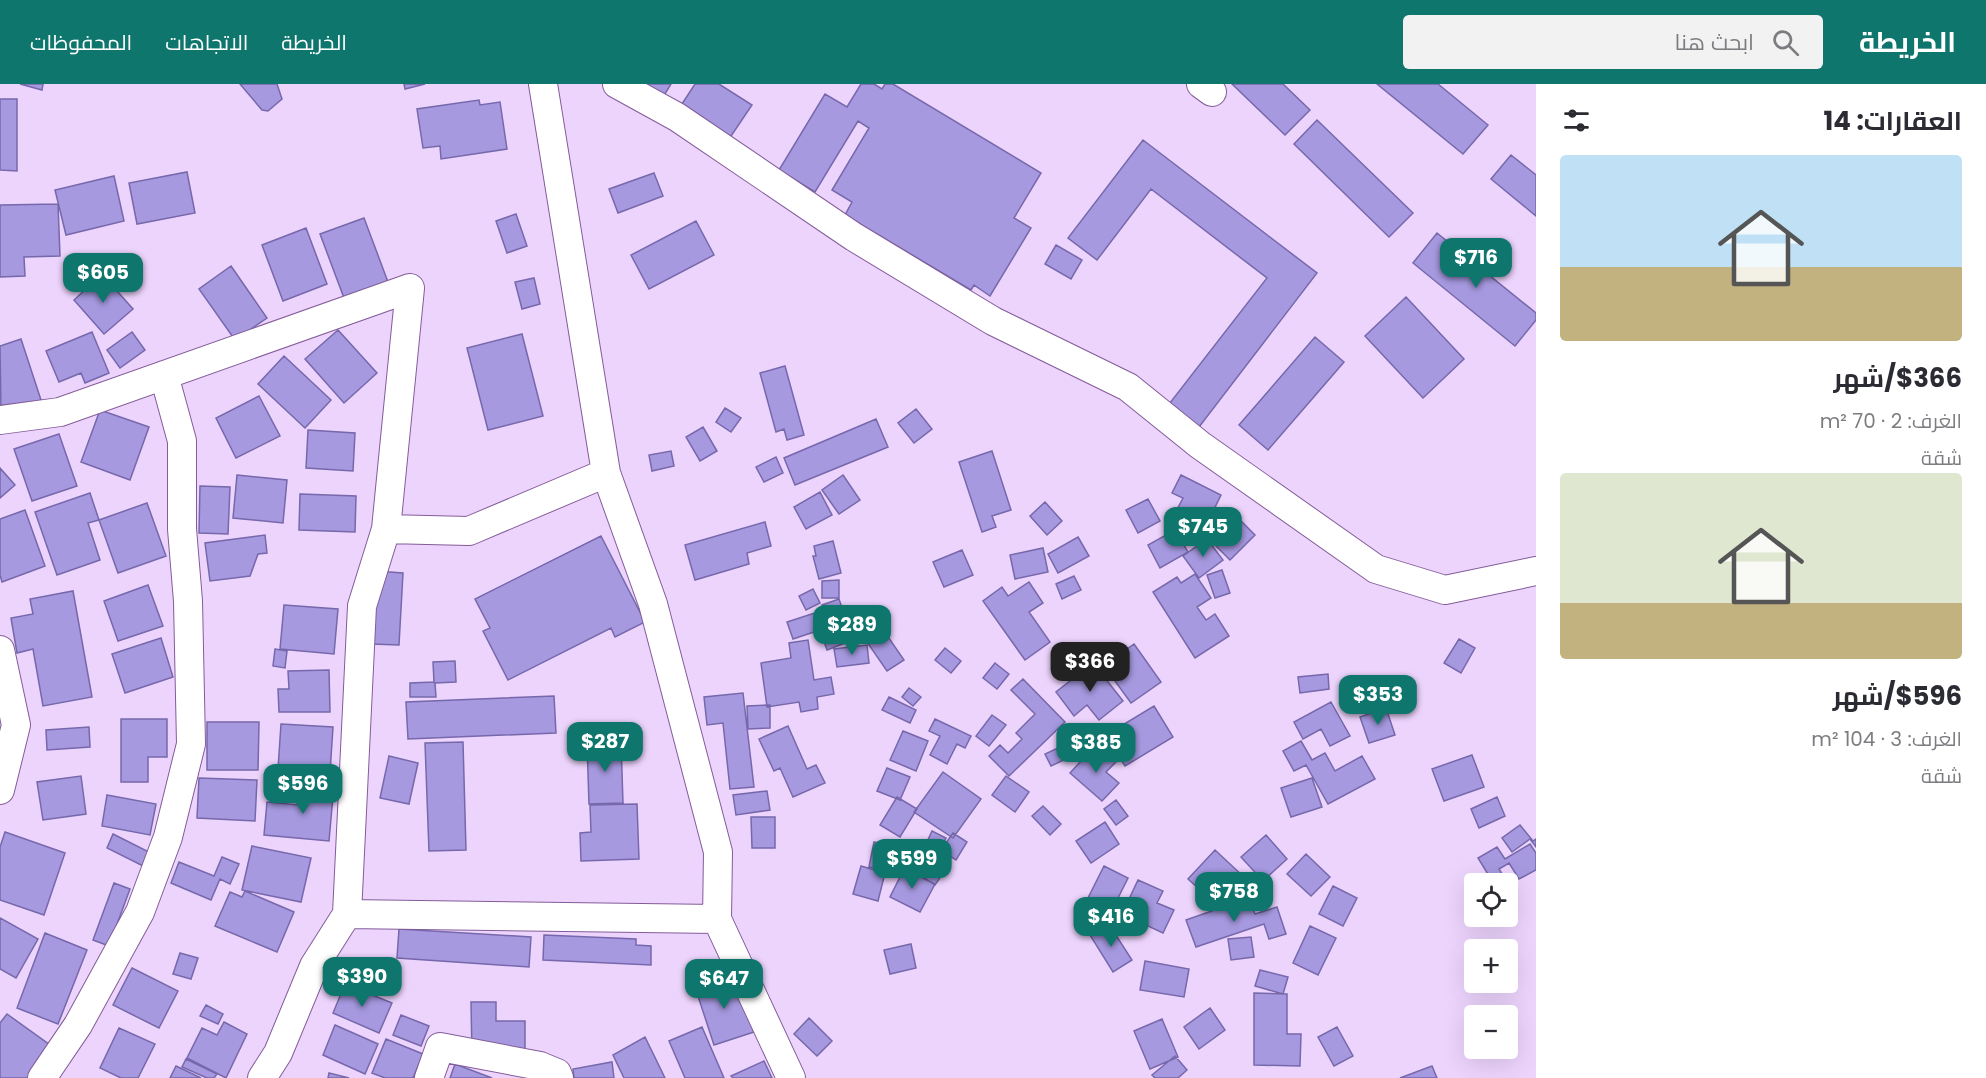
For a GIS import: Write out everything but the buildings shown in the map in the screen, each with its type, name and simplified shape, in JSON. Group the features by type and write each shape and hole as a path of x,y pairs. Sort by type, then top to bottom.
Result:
{"street":[{"path":"543,84 606,473 653,604 718,852 717,919 791,1078"},
{"path":"617,84 677,117 854,237 993,321 1128,387 1200,445 1376,569 1445,590 1536,571"},
{"path":"0,420 60,412 410,288 386,529 362,606 347,914 314,966 278,1053 262,1078"},
{"path":"42,1078 78,1025 140,912 168,837 191,744 188,601 182,529 182,441 164,375"},
{"path":"386,529 469,531 606,473"},
{"path":"0,650 16,725 0,790"},
{"path":"347,914 717,919"},
{"path":"429,1078 440,1047 540,1066 557,1073 559,1078"}]}
